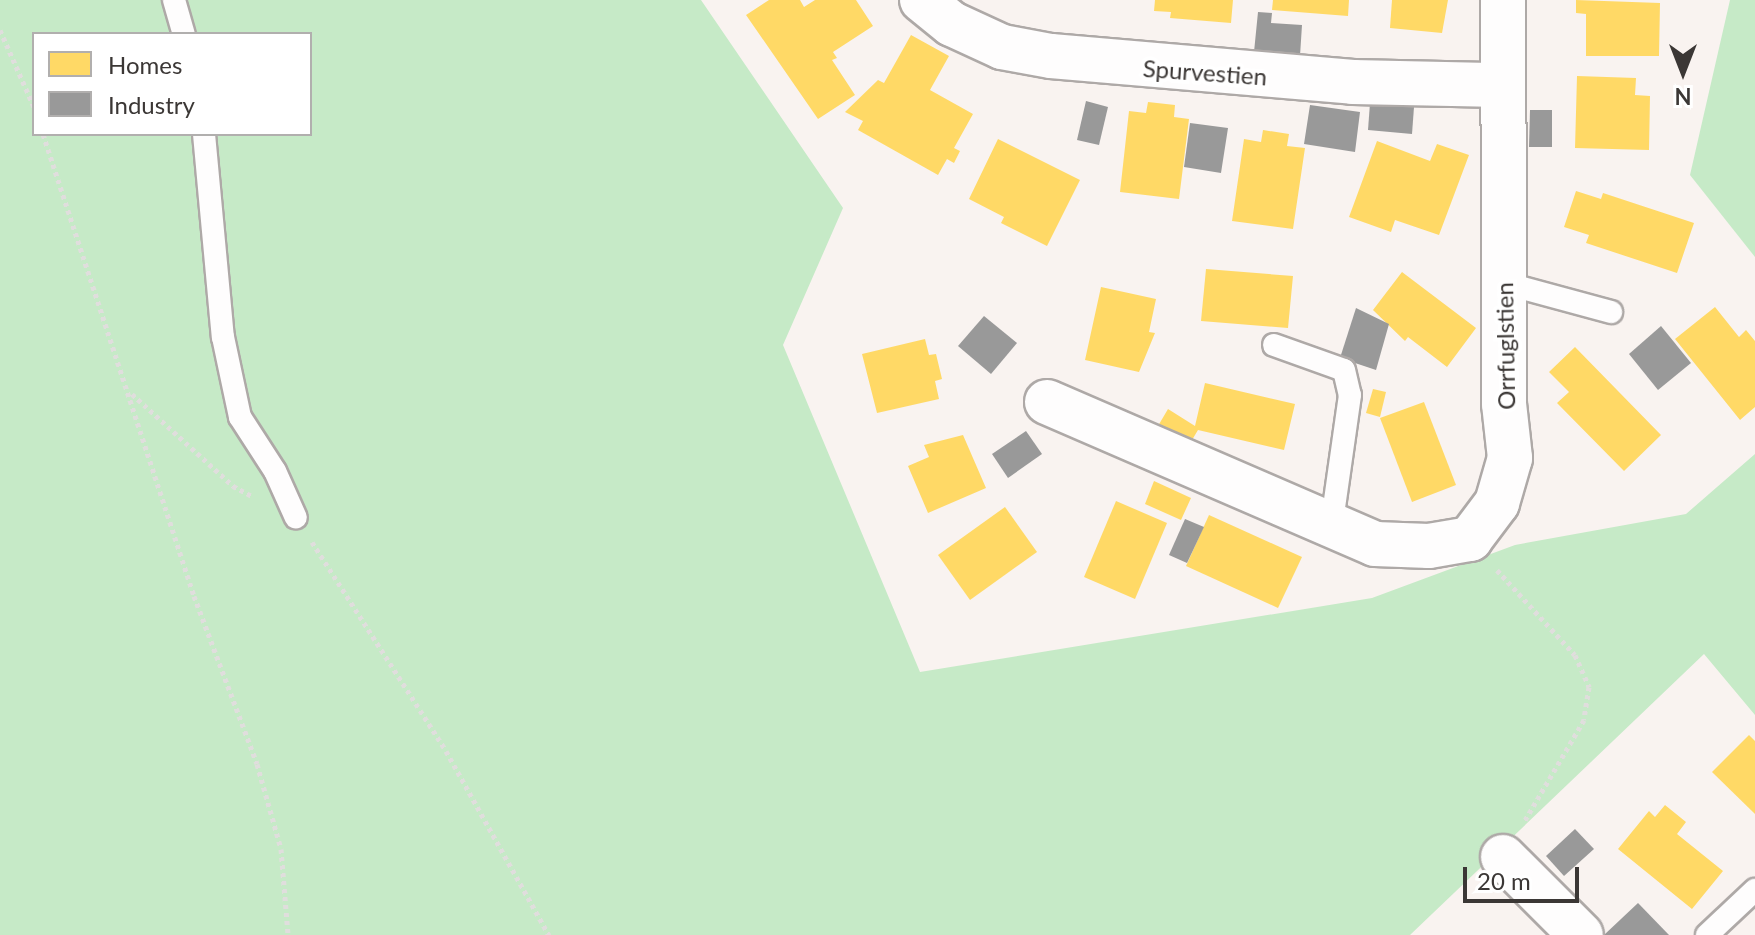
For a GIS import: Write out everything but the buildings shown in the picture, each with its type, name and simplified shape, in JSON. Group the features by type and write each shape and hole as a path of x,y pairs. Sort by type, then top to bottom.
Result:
{"street":[{"name":"Spurvestien","path":"922,0 952,24 1002,47 1051,56 1353,82 1502,85"},
{"name":"Orrfuglstien","path":"1470,539 1497,503 1510,458 1504,283 1503,0"},
{"path":"1047,402 1331,529 1375,544 1429,546 1470,539"},
{"path":"1503,857 1581,935"}],"lane":[{"path":"174,0 183,32"},
{"path":"204,136 223,337 240,417 275,471 296,518"},
{"path":"1504,283 1611,312"},
{"path":"1274,345 1344,370 1350,395 1331,529"},
{"path":"1707,935 1755,890"}],"path":[{"path":"0,30 32,102"},
{"path":"44,136 131,393 194,596 257,764 281,849 288,935"},
{"path":"131,393 233,486 296,518 446,751 549,935"},
{"path":"1470,539 1575,655 1589,687 1584,720 1503,857"}],"green space":[{"path":"0,0 701,0 843,208 783,345 920,672 1372,598 1515,545 1686,514 1755,454 1755,715 1704,654 1410,935 0,935"},
{"path":"1730,0 1755,0 1755,257 1690,175"}]}
